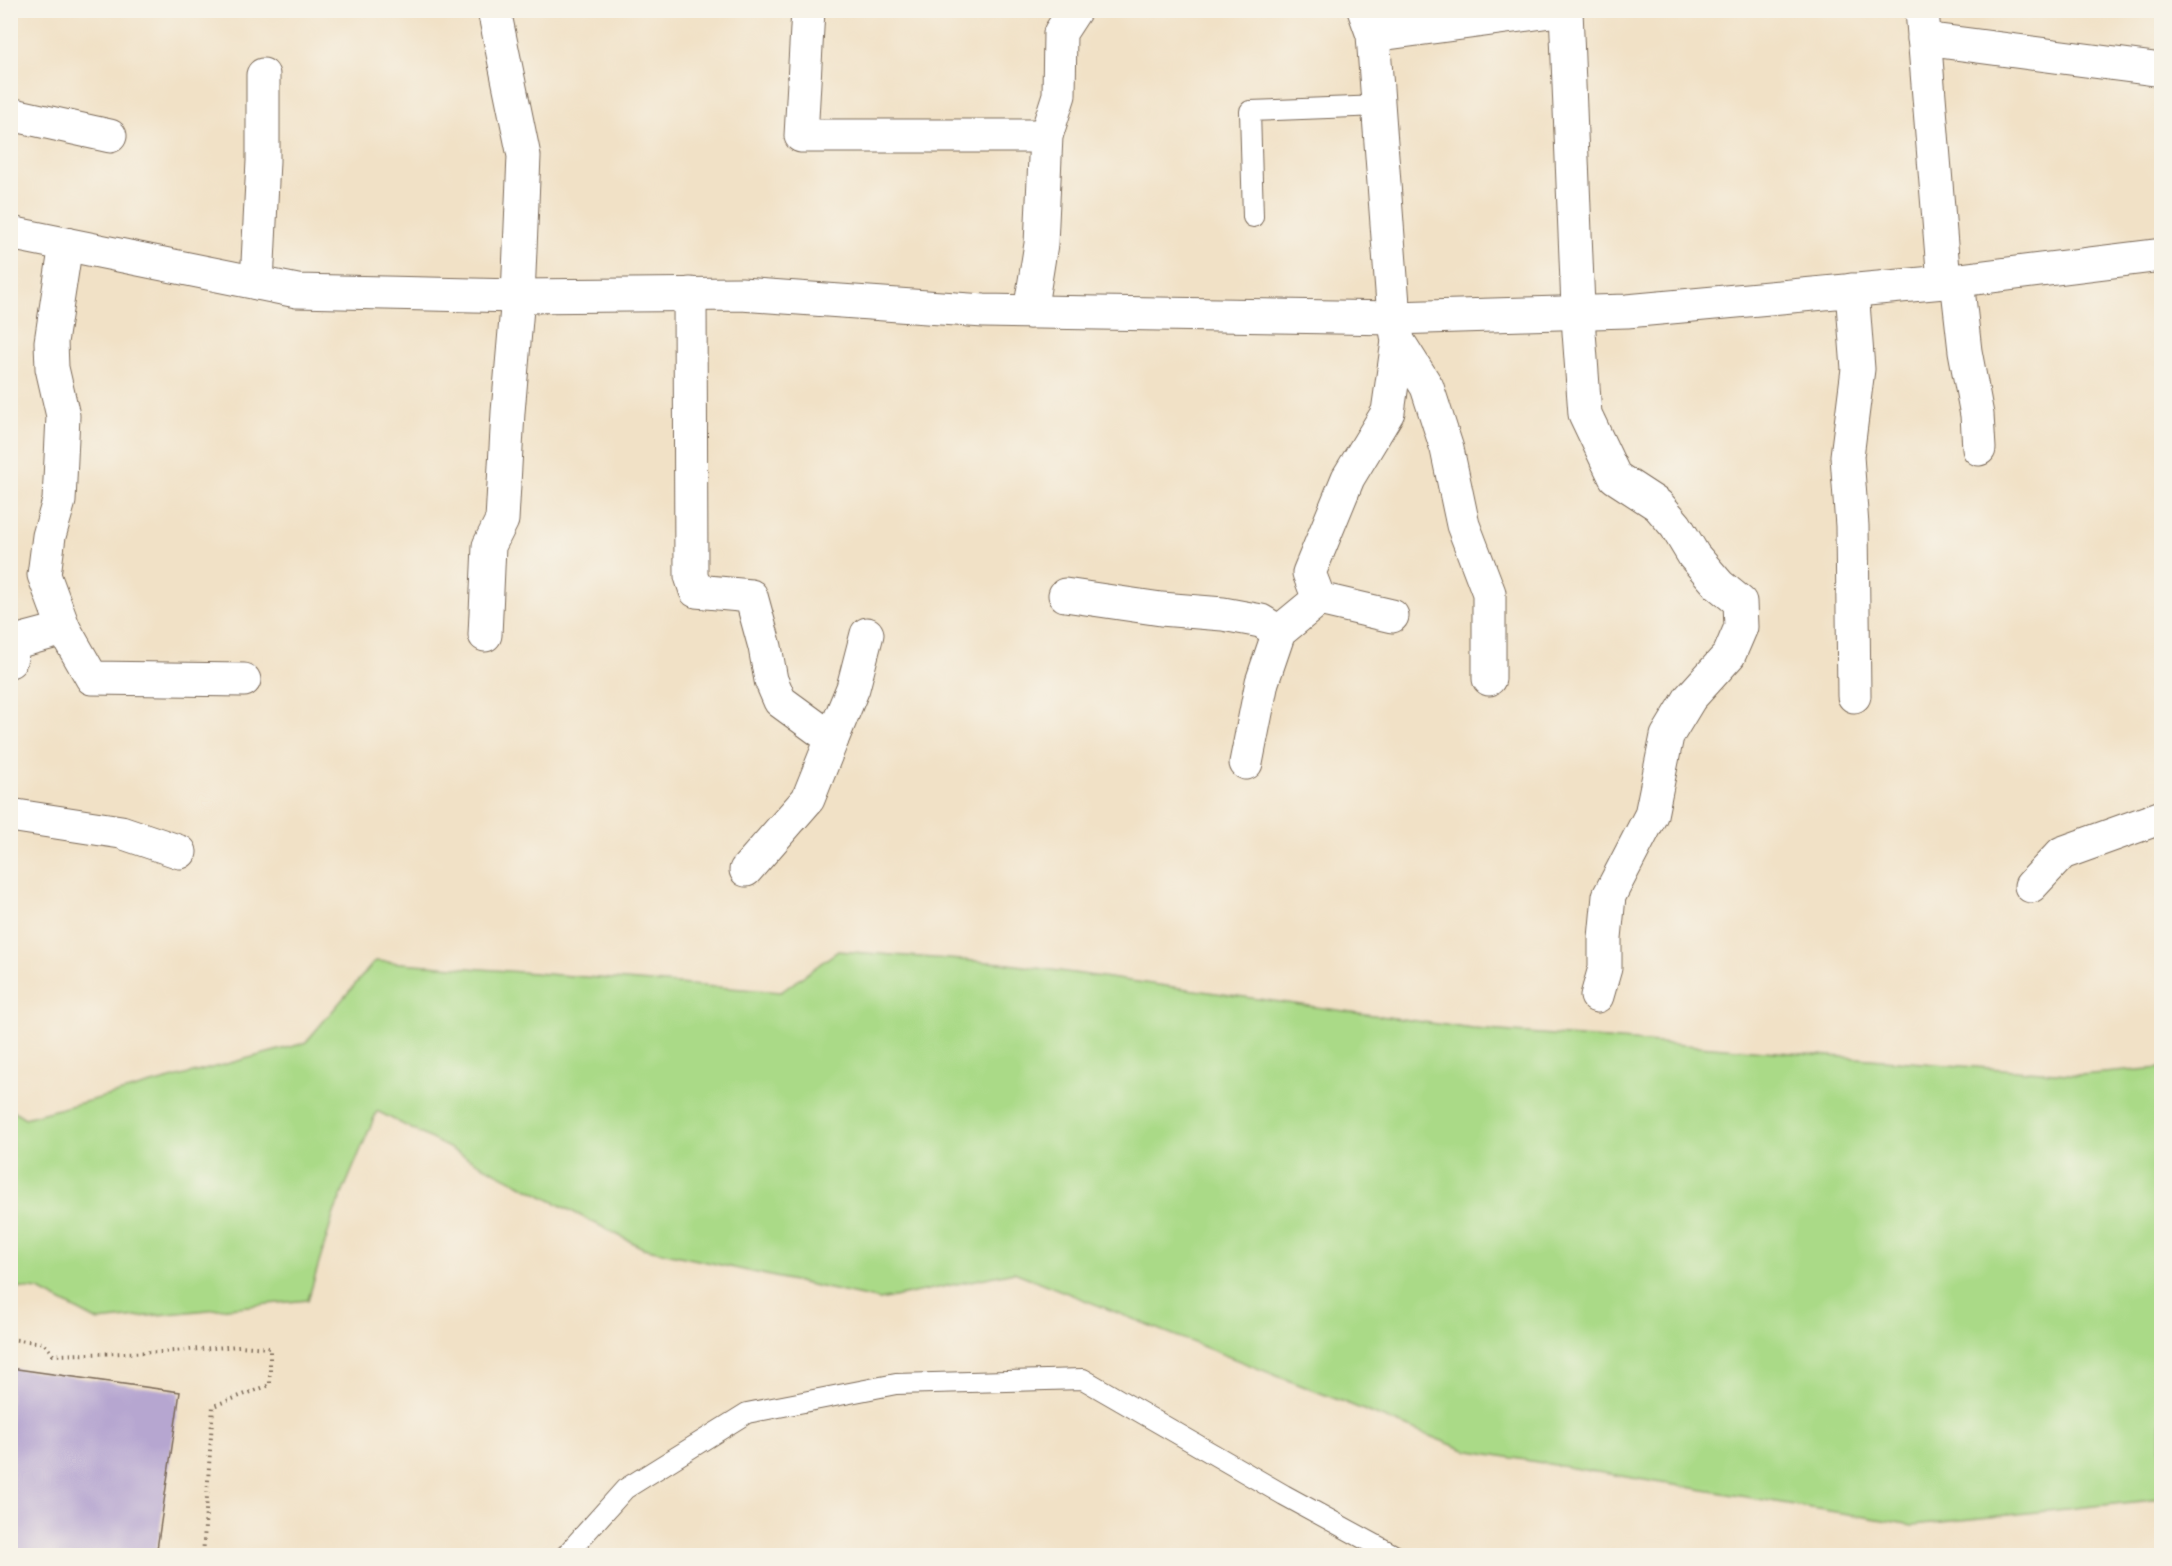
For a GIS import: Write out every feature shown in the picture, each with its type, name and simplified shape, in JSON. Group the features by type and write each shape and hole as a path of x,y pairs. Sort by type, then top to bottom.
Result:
{"street":[{"path":"485,635 489,546 502,520 518,296 524,156 494,10"},
{"path":"808,10 801,136 1046,136"},
{"path":"1030,312 1041,244 1046,136 1059,95 1060,33 1075,10"},
{"path":"1566,10 1585,414 1615,477 1658,505 1676,526 1694,556 1719,585 1740,602 1741,627 1729,655 1690,698 1667,736 1652,815 1610,896 1605,938 1605,968 1597,996"},
{"path":"1319,599 1309,573 1348,478 1388,412 1396,330 1380,106 1368,23 1555,11"},
{"path":"1978,449 1977,415 1951,281 1923,25 2162,70"},
{"path":"257,283 263,161 263,75"},
{"path":"10,114 110,136"},
{"path":"10,234 297,291 518,296 741,294 1030,312 1396,330 1579,311 1627,311 1951,281 2162,255"},
{"path":"66,244 51,342 52,368 63,416 59,501 49,536 44,575 64,629 92,678 244,680"},
{"path":"1852,290 1858,369 1847,456 1852,526 1854,696"},
{"path":"690,294 691,576 696,591 752,596 771,680 780,701 832,739"},
{"path":"1396,330 1428,387 1447,449 1463,525 1489,593 1489,679"},
{"path":"1065,595 1161,609 1223,614 1261,621 1279,632"},
{"path":"1319,599 1392,616"},
{"path":"1246,763 1262,682 1279,632 1319,599"},
{"path":"10,661 15,642 64,629"},
{"path":"746,870 808,799 853,688 867,634"},
{"path":"10,815 121,831 180,852"},
{"path":"2031,886 2062,853 2162,818"}],"lane":[{"path":"1253,217 1250,111 1380,106"},
{"path":"565,1556 624,1489 747,1413 896,1384 1083,1379 1284,1495 1396,1556"}],"path":[{"path":"10,1339 44,1343 53,1355 161,1352 239,1346 270,1348 270,1385 213,1406 203,1556"}],"green space":[{"path":"838,951 1002,963 1473,1029 2081,1075 2161,1068 2161,1499 1913,1525 1465,1450 1014,1272 880,1300 643,1248 377,1111 334,1213 308,1300 98,1321 39,1290 11,1287 11,1109 25,1118 305,1043 375,961 781,992"}],"building":[{"path":"10,1368 180,1392 156,1556 10,1556"}]}
